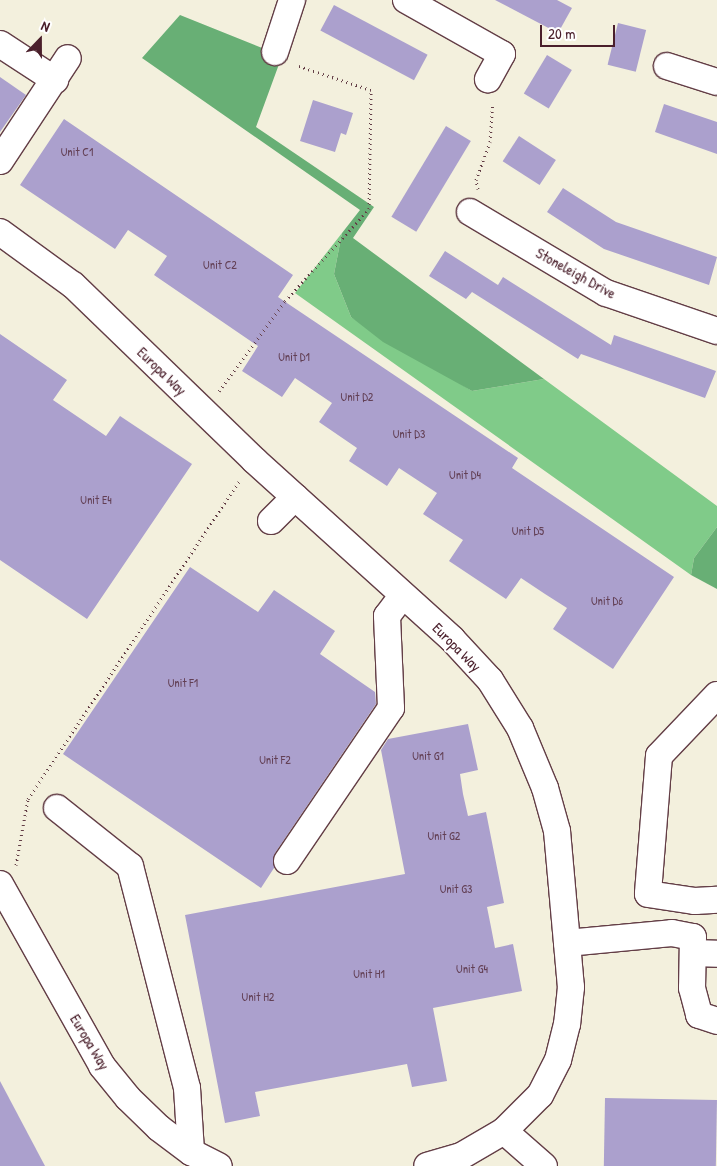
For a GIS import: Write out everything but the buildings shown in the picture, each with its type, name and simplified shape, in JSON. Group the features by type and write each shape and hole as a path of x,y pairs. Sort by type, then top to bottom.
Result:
{"street":[{"path":"275,52 292,0"},
{"path":"406,0 502,54 488,79"},
{"path":"0,44 62,69 0,161"},
{"path":"667,66 715,75"},
{"name":"Stoneleigh Drive","path":"471,211 606,293 717,331"},
{"name":"Europa Way","path":"0,232 73,285 254,460 452,639 490,680 520,728 545,788 557,831 571,987 567,1024 558,1060 540,1095 504,1131 461,1156 428,1166"},
{"path":"271,521 296,497"},
{"path":"287,861 391,708 387,616 403,595"},
{"path":"717,695 659,756 648,894 706,900 701,948 692,988 699,1015 717,1021"},
{"path":"57,808 130,866 186,1088 191,1152"},
{"name":"Europa Way","path":"4,890 102,1066 159,1128 191,1152 219,1166"},
{"path":"567,943 672,933 701,948"},
{"path":"504,1131 544,1166"}],"path":[{"path":"204,411 284,301 369,209 371,90 286,62 275,52"},
{"path":"471,211 476,180 490,142 494,89 488,79"},
{"path":"4,890 20,854 28,799 254,460"}],"green space":[{"path":"180,15 282,56 256,127 374,207 353,238 544,379 472,391 383,342 351,317 334,274 342,233 360,210 142,58"},
{"path":"342,233 334,274 351,317 472,391 544,379 717,506 717,527 694,558 691,575 295,293"},
{"path":"717,527 717,589 691,575 694,558"}]}
